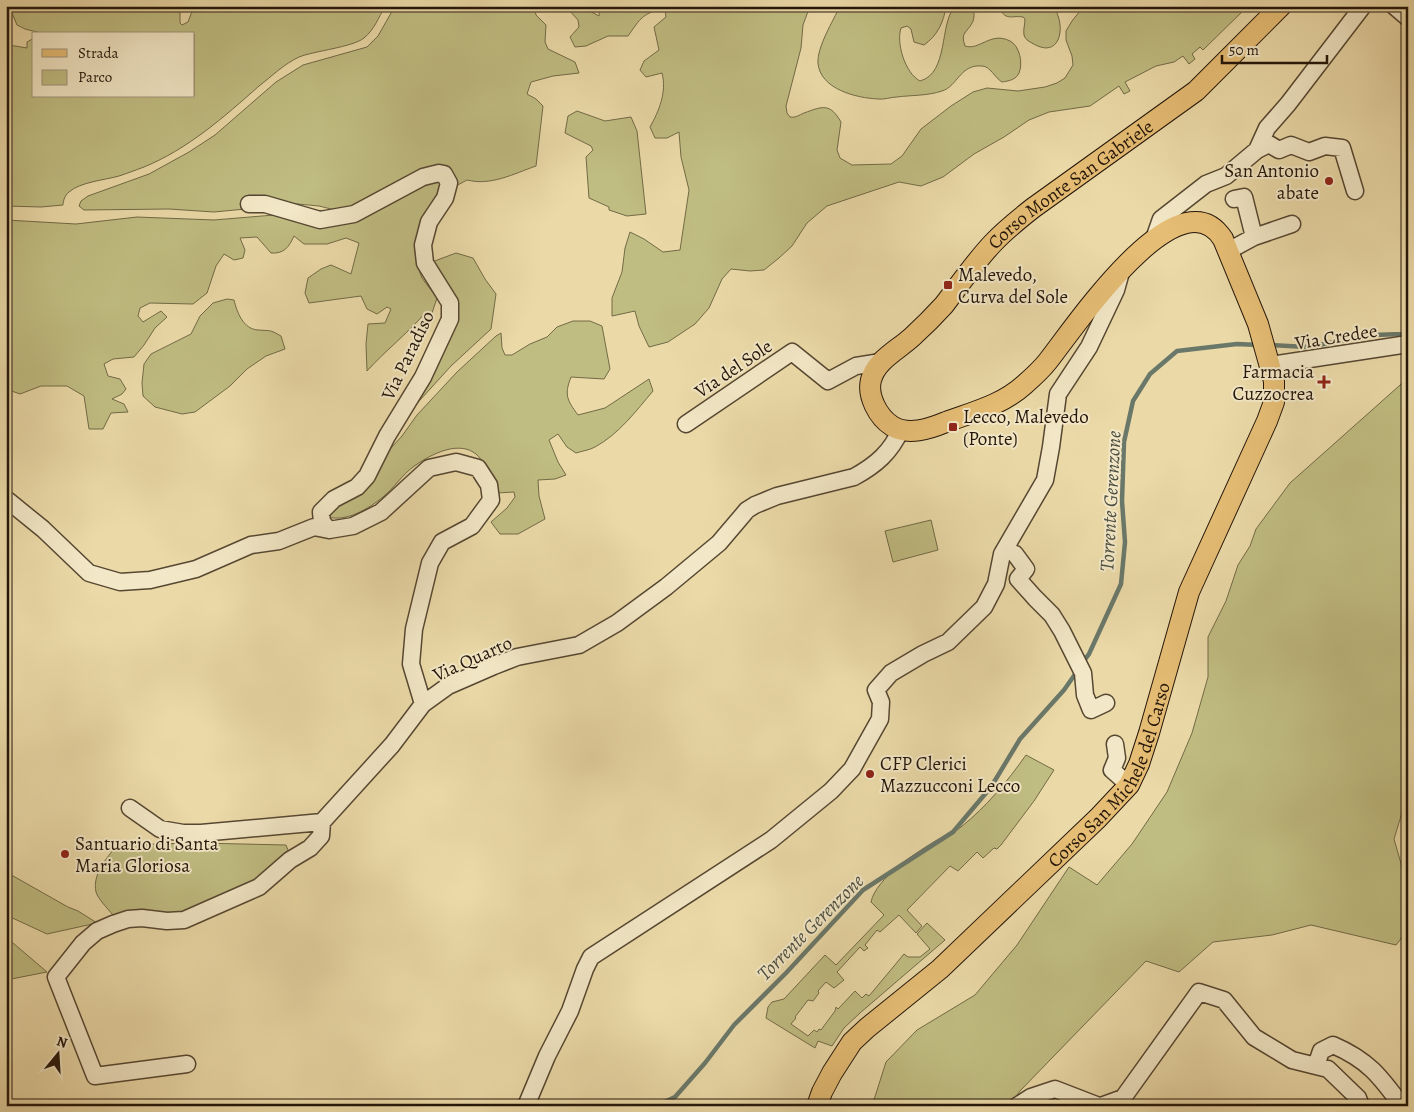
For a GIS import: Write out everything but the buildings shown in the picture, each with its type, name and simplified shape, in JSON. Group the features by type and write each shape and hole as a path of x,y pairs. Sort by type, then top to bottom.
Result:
{"main road":[{"name":"Corso Monte San Gabriele","path":"901,429 892,426 885,420 878,412 872,396 871,381 881,362 903,345 937,312 993,243 1015,223 1033,208 1196,91 1281,6"},
{"path":"901,429 918,431 937,426 986,409 1010,396 1046,364 1095,299 1139,251 1182,224 1200,223 1210,226 1218,231 1228,250"},
{"name":"Corso San Michele del Carso","path":"816,1106 822,1092 852,1042 940,969 1130,785 1140,764 1150,733 1189,592 1271,411 1275,393 1270,365 1258,324 1228,250"}],"street":[{"path":"1257,150 1267,128 1288,104 1362,6"},
{"path":"1394,6 1408,18"},
{"path":"1154,240 1162,219 1206,184 1226,176 1257,150 1269,144 1279,150 1291,145 1309,152 1325,146 1342,148 1355,191"},
{"name":"Via Paradiso","path":"249,204 265,204 320,220 354,214 423,177 444,174 449,183 445,198 429,222 423,245 425,263 450,303 450,318 423,377 387,436 367,476 357,487 334,499 321,512 322,522 329,530"},
{"path":"1226,176 1230,204 1244,197 1254,237"},
{"path":"1228,250 1254,237 1292,224"},
{"path":"526,1106 547,1056 570,1012 585,968 591,957 771,840 831,791 852,769 880,719 881,702 876,690 892,673 923,654 948,642 984,607 996,584 1002,554 1045,480 1052,447 1058,394 1089,347 1116,290 1121,270"},
{"name":"Via Credee","path":"1270,365 1408,344"},
{"name":"Via del Sole","path":"686,424 792,352 828,381 856,366 881,362"},
{"name":"Via Quarto","path":"187,1064 95,1076 56,977 83,943 98,931 128,919 184,920 259,887 290,860 310,848 320,836 322,822 392,745 423,704 448,686 517,657 579,645 624,618 701,558 719,543 747,510 755,504 777,496 854,477 885,456 901,429"},
{"path":"6,499 43,529 89,573 120,582 150,580 196,569 251,545 280,541 314,527 329,530 353,526 381,512 429,468 456,462 478,468 489,485 491,500 472,526 442,542 430,563 414,630 411,664 423,704"},
{"path":"1015,554 1026,569 1018,579 1052,615 1080,667 1085,695 1091,710 1106,703"},
{"path":"1115,744 1117,758 1112,770 1130,785"},
{"path":"130,808 160,829 183,833 322,822"},
{"path":"1017,1106 1031,1097 1055,1089 1100,1106 1122,1098 1199,992 1224,1000 1254,1037 1292,1060 1328,1068 1358,1098 1361,1106"},
{"path":"1316,1066 1321,1052 1332,1045 1352,1053 1372,1068 1402,1106"},
{"path":"1061,1091 1061,1095 1070,1106"}],"green space":[{"path":"9,6 168,6 180,13 180,23 182,25 188,22 194,6 385,6 368,35 364,38 351,44 306,55 294,60 273,74 205,131 176,151 132,172 79,186 68,193 64,198 63,205 41,207 6,206 6,38 9,45 27,48 27,42 32,39 32,98 195,98 195,32 37,32 17,25"},
{"path":"395,6 534,6 536,15 546,25 545,42 548,49 575,62 579,73 553,76 531,82 527,94 543,106 536,166 493,180 467,180 454,187 453,178 375,198 339,211 319,206 298,204 214,212 169,209 84,210 79,206 81,201 88,196 149,174 189,152 215,135 276,82 303,65 367,47 378,36"},
{"path":"571,6 580,6 599,16 600,6 810,6 803,25 801,48 786,106 787,113 790,117 796,117 821,108 829,109 833,112 841,122 837,150 840,158 852,165 891,164 902,156 921,129 973,92 987,88 1018,91 1045,87 1065,78 1073,65 1066,40 1066,31 1084,6 1248,6 1203,50 1200,47 1192,54 1195,59 1189,64 1183,56 1174,62 1156,66 1125,82 1130,91 1124,94 1119,86 1090,106 1049,112 1029,120 974,154 943,177 921,186 899,182 827,206 807,223 792,246 764,270 731,269 722,279 709,308 695,324 668,342 649,347 639,326 635,311 612,316 612,298 622,272 625,248 630,232 663,252 680,250 689,190 681,157 679,132 667,138 655,138 650,127 663,94 662,73 646,77 640,70 644,61 659,50 654,27 666,17 665,9 647,14 628,36 608,36 586,46 575,47 570,37 579,27 578,20 569,10"},
{"path":"840,6 946,6 944,18 939,28 924,45 914,42 911,29 907,26 901,28 900,41 903,57 910,71 920,81 929,76 940,58 947,24 955,6 973,6 973,21 963,38 965,46 975,46 997,38 1010,41 1016,47 1020,56 1021,65 1019,73 1014,79 1002,82 988,68 975,66 964,72 952,85 936,93 880,99 850,94 832,86 820,72 818,63 820,49"},
{"path":"999,6 1053,6 1060,22 1059,38 1055,44 1049,47 1042,47 1028,41 1024,35 1025,19 1023,17 1006,16"},
{"path":"577,111 605,121 631,117 637,131 646,214 627,216 609,210 609,207 589,198 586,157 593,150 591,146 565,133 568,116"},
{"path":"445,181 417,239 415,252 422,278 437,298 431,316 426,312 367,371 366,344 368,324 385,323 391,309 387,307 377,314 367,309 361,296 309,303 305,293 308,278 321,269 331,265 351,274 359,243 346,238 327,244 304,244 294,236 286,249 271,253 257,237 240,238 245,250 243,258 234,260 224,254 216,266 207,293 193,304 150,303 140,308 138,316 143,322 161,311 167,317 155,328 134,357 113,359 104,364 108,376 120,379 126,389 122,394 112,399 124,404 128,412 111,413 103,429 89,429 84,396 67,386 41,386 20,394 6,389 6,220 76,224 137,217 214,220 286,214 328,218 422,183"},
{"path":"456,253 473,258 496,294 491,329 451,366 411,410 454,320 432,262"},
{"path":"227,299 234,300 239,315 248,327 272,331 281,336 285,349 266,356 247,369 230,386 195,412 182,414 155,407 143,396 144,364 151,354 191,334 200,316 213,303"},
{"path":"573,321 590,321 602,326 610,369 604,379 571,377 567,393 571,405 578,415 605,408 649,379 653,391 612,436 593,448 576,453 567,447 558,434 549,440 558,462 566,475 555,479 538,480 539,496 545,519 518,534 500,534 491,522 507,508 515,497 514,492 497,493 497,485 493,477 479,457 466,449 458,448 442,451 419,463 405,474 383,497 364,510 342,518 328,517 402,436 417,415 457,372 496,336 501,333 502,348 505,355 512,355 530,344 547,337 557,327"},
{"path":"1408,378 1408,801 1405,803 1394,839 1404,874 1408,930 1396,945 1311,925 1272,935 1213,942 1179,972 1146,961 1020,1091 1009,1106 872,1106 886,1062 917,1030 975,995 1017,945 1069,867 1097,885 1132,844 1167,792 1192,733 1208,677 1208,637 1226,601 1238,565 1250,546 1256,529 1290,483"},
{"path":"931,520 938,550 893,562 885,531"},
{"path":"1026,755 1054,770 1034,801 1001,845 997,849 994,848 983,858 977,852 958,871 950,866 907,910 922,926 916,933 899,915 880,932 877,930 865,945 868,948 864,951 860,947 837,972 844,980 834,988 826,982 818,991 819,993 813,1001 808,1000 791,1024 808,1036 814,1030 817,1032 819,1029 821,1030 836,1007 838,1009 855,991 862,998 866,994 869,996 904,954 908,957 920,957 930,949 917,934 927,923 945,940 844,1028 832,1046 818,1041 815,1048 766,1018 768,1007 772,1002 784,999 825,955 836,965 884,915 871,902 874,893 889,875 919,851 955,831 970,819 996,793"},
{"path":"198,843 286,845 290,855 238,891 175,916 113,915 97,895 95,885 98,873 117,845"},
{"path":"6,872 97,923 47,934 6,915"},
{"path":"6,937 47,972 6,980"}],"waterway":[{"name":"Torrente Gerenzone","path":"1269,345 1307,347 1373,335 1402,334 1408,330"},
{"name":"Torrente Gerenzone","path":"1082,663 1089,654 1121,584 1125,542 1122,501 1124,442 1133,401 1150,374 1177,351 1237,344 1259,345"},
{"name":"Torrente Gerenzone","path":"656,1106 675,1097 705,1063 734,1025 786,973 863,890 953,832 991,787 1020,739 1064,690 1078,670"}],"place":[{"name":"San Antonio abate","path":"1329,181"},
{"name":"Malevedo, Curva del Sole","path":"948,285"},
{"name":"Farmacia Cuzzocrea","path":"1324,382"},
{"name":"Lecco, Malevedo (Ponte)","path":"953,427"},
{"name":"CFP Clerici Mazzucconi Lecco","path":"870,774"},
{"name":"Santuario di Santa Maria Gloriosa","path":"65,854"}]}
